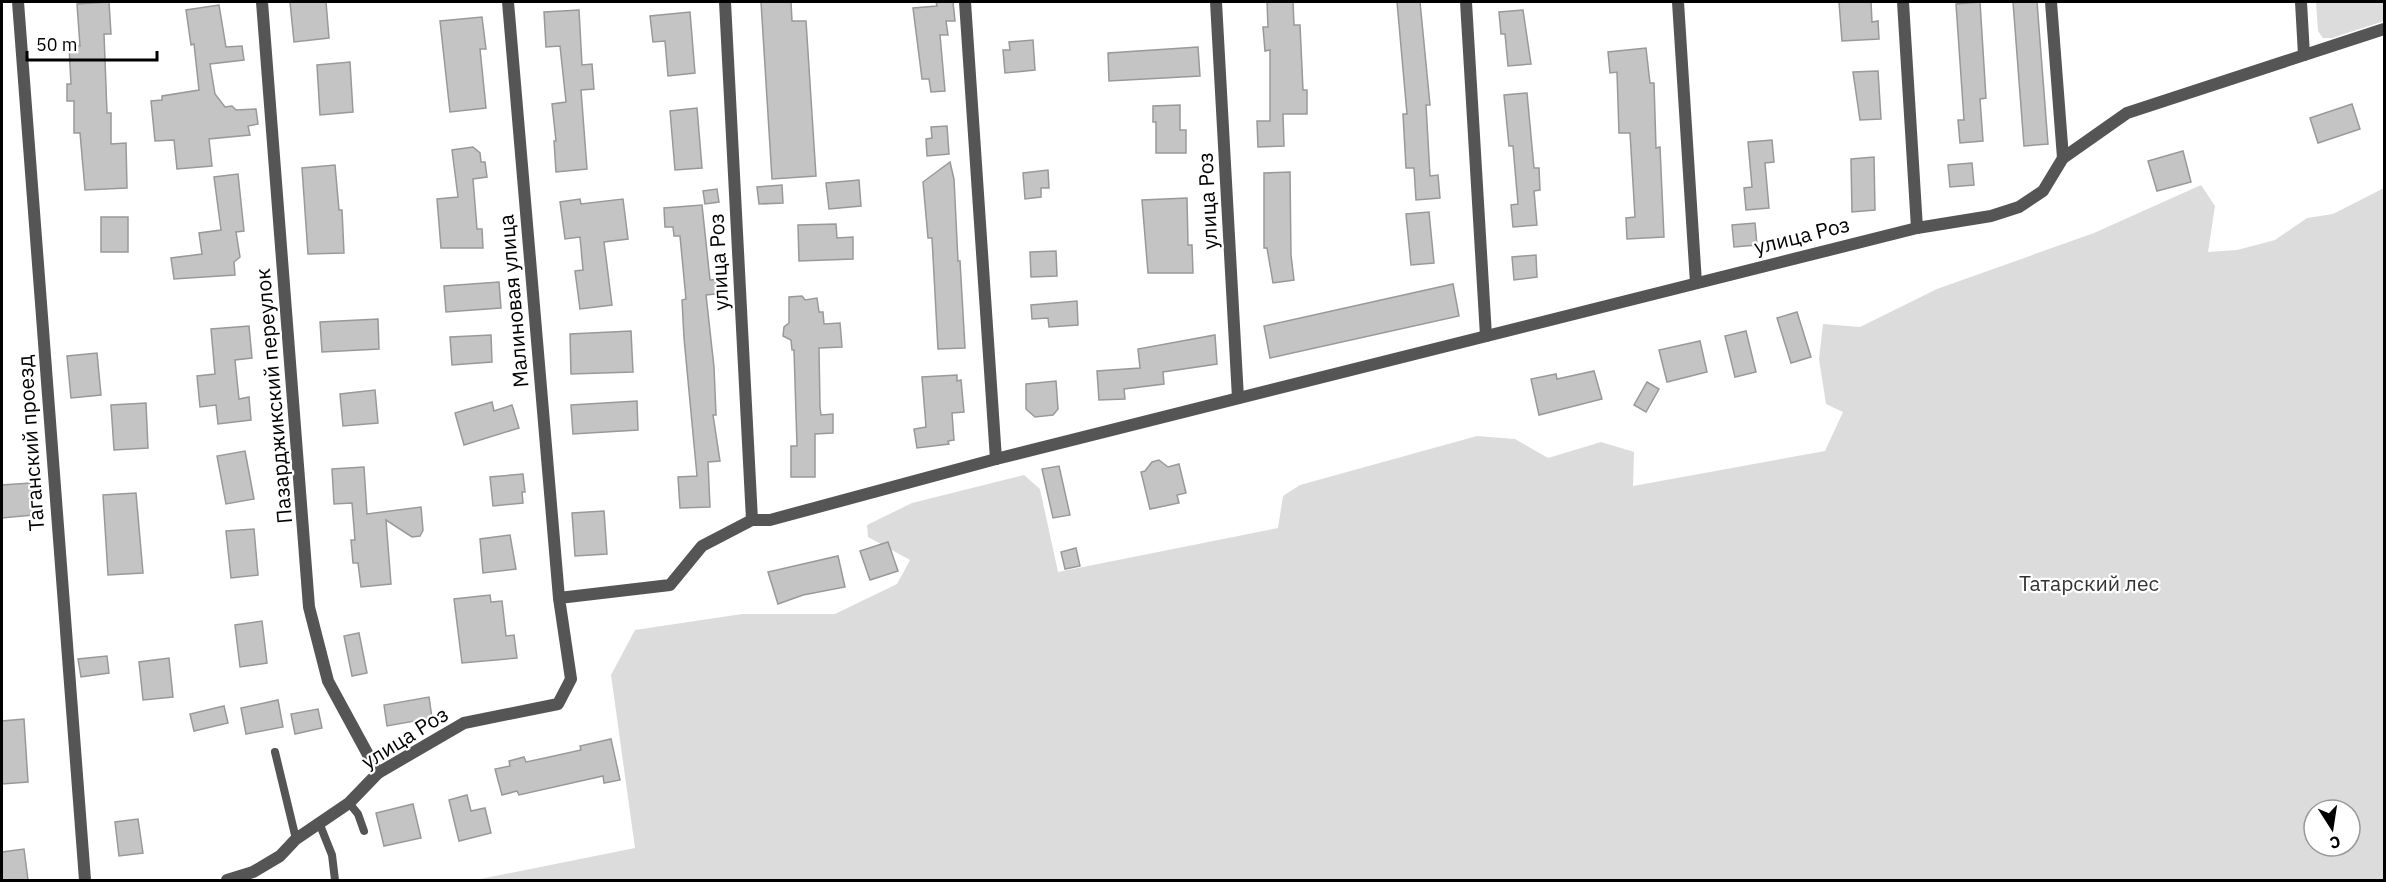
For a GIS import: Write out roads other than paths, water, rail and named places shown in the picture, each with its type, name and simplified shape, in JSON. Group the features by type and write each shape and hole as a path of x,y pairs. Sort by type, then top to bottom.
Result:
{"street":[{"name":"Таганский проезд","path":"18,2 85,880"},
{"name":"Пазарджикский переулок","path":"262,2 309,607 328,681 378,773"},
{"name":"Малиновая улица","path":"508,2 559,598"},
{"name":"улица Роз","path":"725,2 752,520"},
{"path":"965,2 996,459"},
{"name":"улица Роз","path":"1216,2 1238,398"},
{"path":"1466,2 1486,336"},
{"path":"1678,2 1696,283"},
{"path":"1903,2 1917,228"},
{"path":"2051,2 2063,158"},
{"path":"2301,2 2304,55"},
{"path":"2063,158 2127,113 2385,29"},
{"name":"улица Роз","path":"227,880 253,872 280,856 296,839 320,825 349,803 378,773 464,723 558,704 571,679 559,598 670,585 702,546 752,520 770,520 996,459 1917,228 1991,216 2019,207 2043,191 2063,158"}],"lane":[{"path":"275,752 296,839"},
{"path":"349,803 358,814 364,831"},
{"path":"320,825 332,855 335,880"}],"park label":[{"name":"Татарский лес","path":"2089,584"}]}
